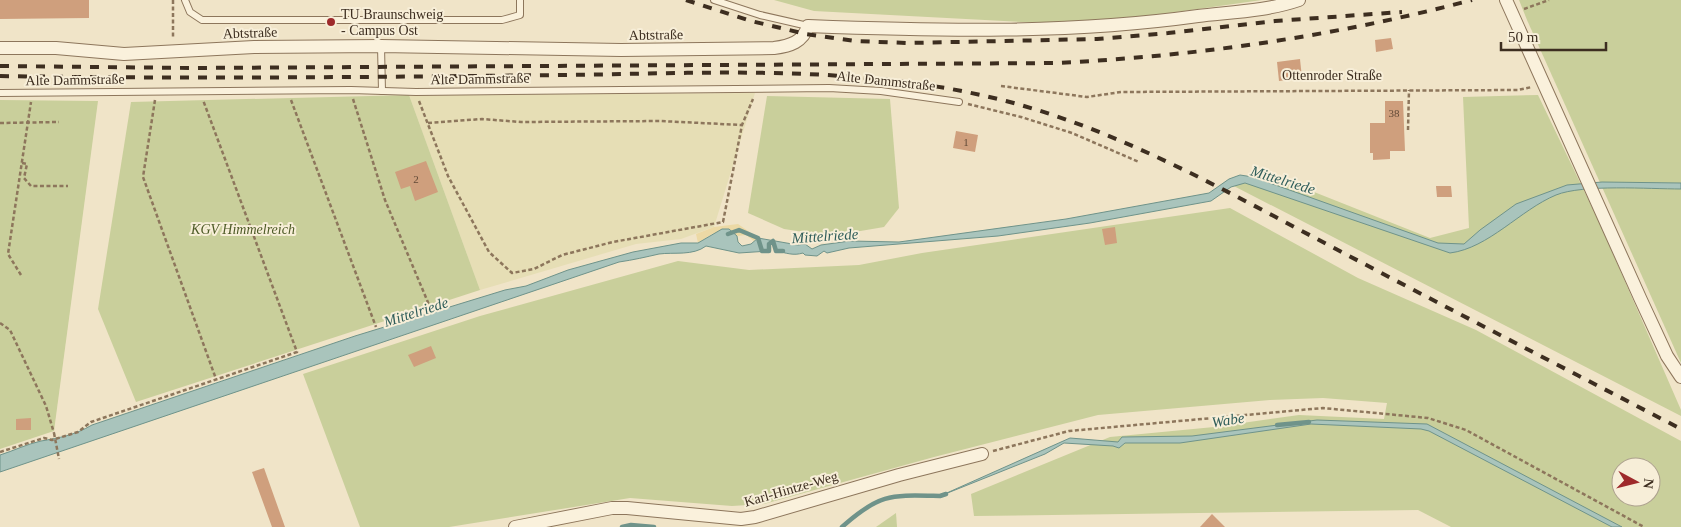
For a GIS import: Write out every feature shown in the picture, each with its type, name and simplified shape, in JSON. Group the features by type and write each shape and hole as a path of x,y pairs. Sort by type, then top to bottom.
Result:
{"street":[{"path":"808,26 961,30 1071,29 1154,22 1271,7 1300,0"},
{"path":"1506,0 1667,356 1681,377"},
{"name":"Abtstraße","path":"0,48 56,48 124,54 254,47 381,46 621,50 774,48 795,43 804,36 808,26"},
{"name":"Karl-Hintze-Weg","path":"515,527 612,508 741,519 755,517 838,491 982,454"}],"lane":[{"path":"185,0 190,12 202,20 502,20 520,15 520,0"},
{"path":"714,0 760,15 808,26"},
{"path":"381,46 382,92"},
{"name":"Alte Dammstraße","path":"0,93 351,90 416,92 830,88 881,91 959,102"}],"path":[{"path":"173,0 173,52"},
{"path":"1512,14 1549,0"},
{"name":"Ottenroder Straße","path":"1001,86 1088,97 1121,92 1518,90 1543,82"},
{"path":"416,92 448,176 489,252 512,274 534,269 562,255 622,240 724,222 742,125 756,89"},
{"path":"351,90 386,200 432,312"},
{"path":"1408,130 1409,90"},
{"path":"0,452 44,438 52,440 78,432 91,422 296,352 199,91"},
{"path":"288,91 376,327"},
{"path":"157,92 143,178 216,379"},
{"path":"21,275 8,254 32,93"},
{"path":"959,102 1021,117 1072,133 1139,162"},
{"path":"428,123 482,119 521,122 660,121 742,125"},
{"path":"0,123 60,122"},
{"path":"22,163 27,164 24,178 31,186 68,186"},
{"path":"0,323 10,330 46,406 59,459"},
{"path":"982,454 1069,431 1216,416 1323,408 1428,418 1466,430 1644,527"}],"shaded area":[{"path":"755,93 714,227 681,239 636,244 480,290 409,95"}],"green space":[{"path":"774,0 1262,0 1134,18 1040,23 814,11"},
{"path":"1519,0 1681,0 1681,363 1527,20"},
{"name":"KGV Himmelreich","path":"409,95 480,290 136,402 98,309 131,102"},
{"path":"1538,95 1600,224 1681,410 1681,416 1228,183 1261,171 1430,238 1469,228 1463,97"},
{"path":"767,96 890,99 899,208 884,227 831,236 784,229 748,213"},
{"path":"0,100 98,101 54,431 0,449"},
{"path":"1230,208 1358,278 1476,330 1681,441 1681,527 1451,527 1418,510 974,516 971,494 1110,437 1214,427 1299,415 1384,419 1387,403 1323,398 1270,400 1098,415 934,457 764,504 732,506 630,498 449,527 360,527 303,374 480,316 678,261 749,270 859,265 922,253"},
{"path":"896,513 897,527 876,527"}],"sand":[{"path":"738,224 758,238 754,241 746,235 737,236 729,229 712,234 698,243 696,234 714,227"}],"water":[{"path":"1240,175 1253,177 1438,243 1464,244 1516,204 1567,185 1602,182 1681,183 1681,189 1599,188 1582,189 1556,195 1478,244 1450,253 1245,183 1231,187 1211,201 1090,223 998,236 849,248 827,253 824,251 817,256 776,251 773,241 769,244 769,251 739,253 706,246 695,251 659,254 619,262 0,472 0,455 31,444 73,434 92,425 355,336 505,290 526,286 568,270 633,252 681,243 698,243 722,229 729,229 737,236 738,242 742,246 751,244 758,238 798,245 805,244 812,249 821,245 850,241 899,242 1066,219 1209,193 1229,179"},
{"path":"1317,420 1427,424 1622,527 1612,527 1429,431 1421,429 1311,424 1180,443 1125,443 1119,448 1064,443 1045,454 940,496 1070,438 1118,442 1122,437 1192,436"}],"building":[{"path":"0,0 89,0 89,18 0,19"},
{"path":"1391,38 1393,49 1376,52 1375,40"},
{"path":"1300,59 1302,78 1279,81 1277,62"},
{"path":"1385,101 1403,101 1405,151 1390,151 1390,159 1373,160 1373,153 1370,153 1370,123 1385,123"},
{"path":"956,131 978,135 975,152 953,148"},
{"path":"426,161 438,192 415,201 410,186 401,189 395,172"},
{"path":"1436,186 1451,186 1452,197 1437,197"},
{"path":"1115,227 1117,243 1105,245 1102,229"},
{"path":"431,346 436,358 414,367 408,355"},
{"path":"31,418 31,430 16,430 16,419"},
{"path":"264,468 285,527 272,527 252,472"},
{"path":"1212,514 1225,527 1200,527"}],"waterway":[{"name":"Mittelriede","path":"728,234 739,230 758,238 762,251 769,251 769,244 773,241 776,251 783,251"},
{"name":"Wabe","path":"1277,425 1309,422"},
{"name":"Wabe","path":"842,527 866,508 887,498 897,496 940,496 946,494"},
{"name":"Wabe","path":"622,527 631,525 654,527"}],"railway":[{"path":"686,0 751,21 806,34 855,41 908,43 1097,39 1275,21 1402,12"},
{"path":"0,66 192,68 1057,63 1162,55 1266,42 1370,24 1472,0"},
{"path":"0,76 283,77 787,73 897,81 952,89 1006,101 1050,114 1092,129 1175,166 1681,429"}],"place":[{"name":"TU Braunschweig - Campus Ost","path":"331,22"}]}
